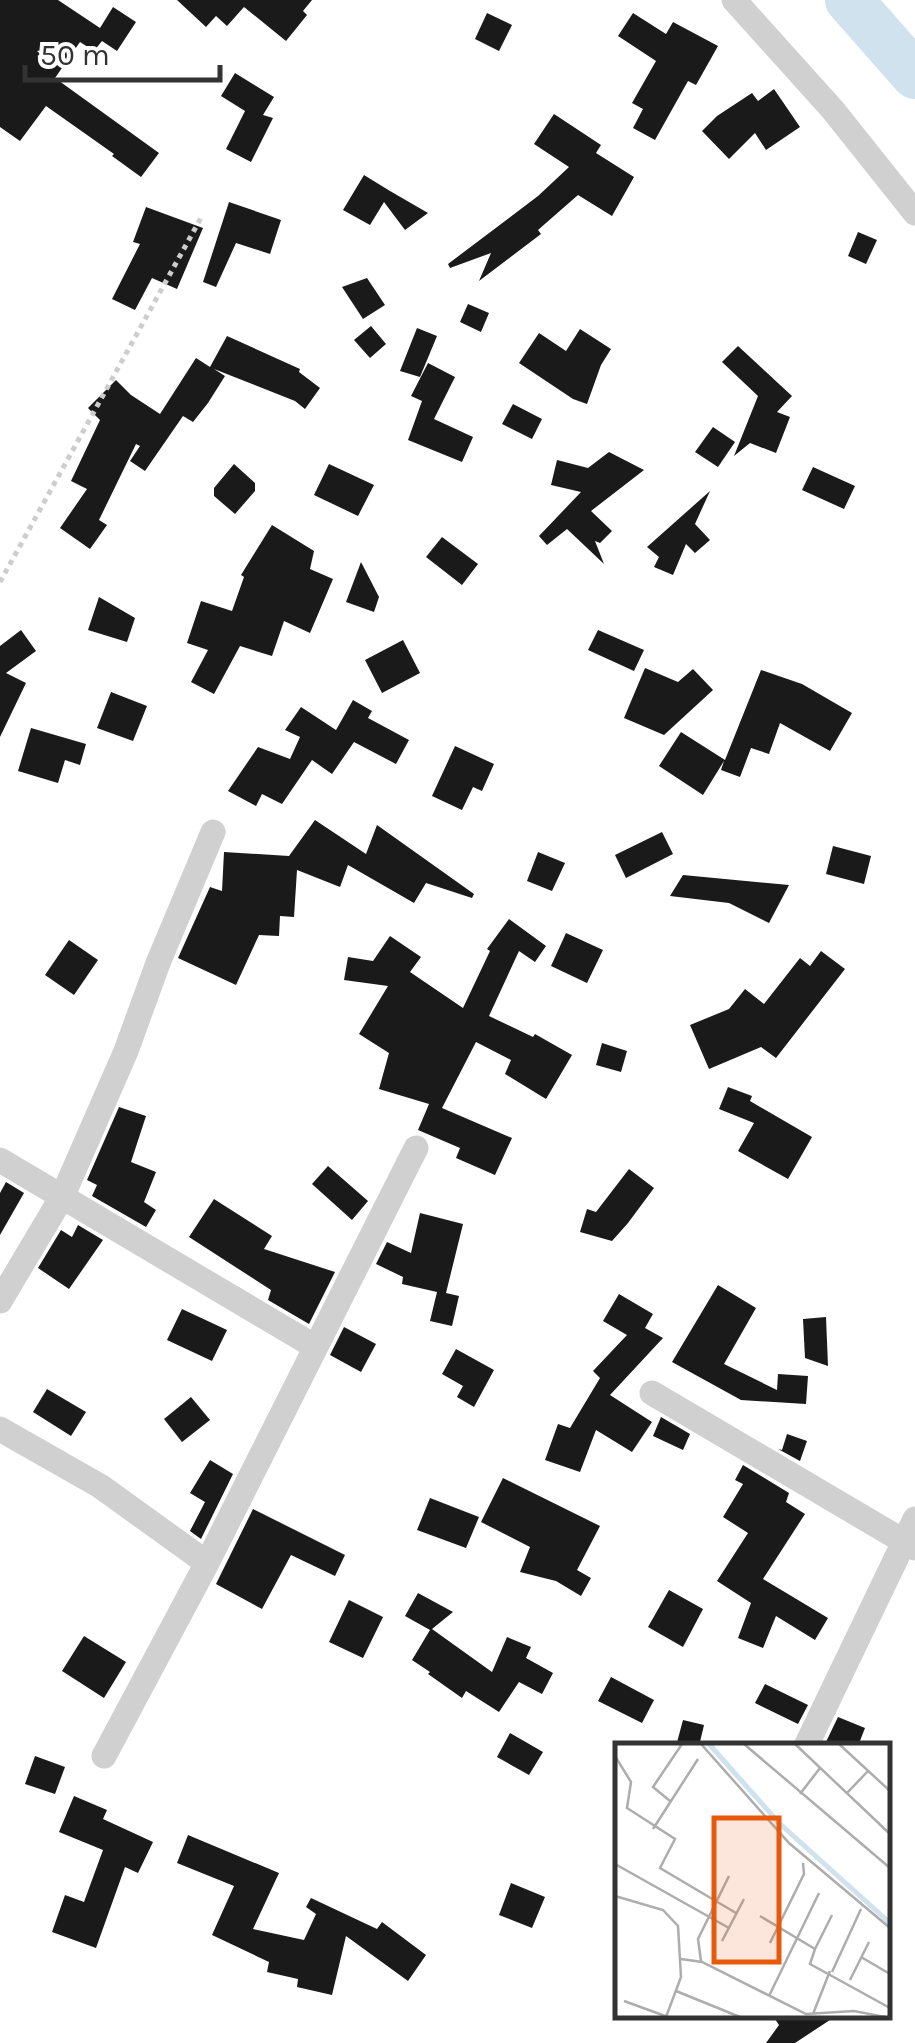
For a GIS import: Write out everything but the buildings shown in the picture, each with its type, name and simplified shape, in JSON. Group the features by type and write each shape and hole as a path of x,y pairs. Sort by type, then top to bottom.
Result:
{"street":[{"path":"734,0 833,110 915,213"},
{"path":"0,1301 64,1195 213,832"},
{"path":"104,1756 207,1563 416,1148"},
{"path":"0,1160 314,1346"},
{"path":"652,1394 911,1536 808,1743"},
{"path":"0,1429 100,1486 207,1563"}],"path":[{"path":"0,582 202,216"}],"waterway":[{"path":"849,0 915,75"}]}
